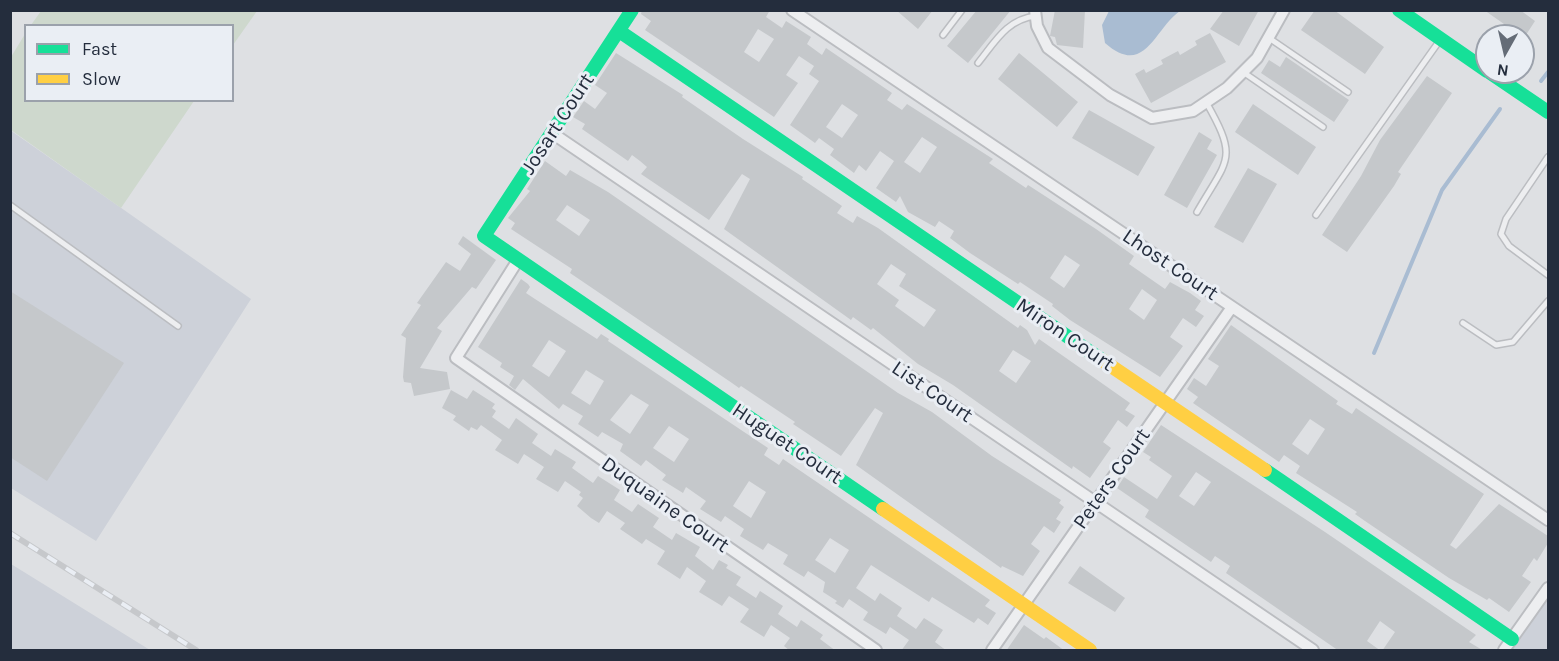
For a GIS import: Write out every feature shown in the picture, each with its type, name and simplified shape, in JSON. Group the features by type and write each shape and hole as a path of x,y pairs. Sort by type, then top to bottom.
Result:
{"street":[{"name":"Josart Court","path":"484,237 632,10"},
{"name":"Lhost Court","path":"792,10 1548,520"},
{"path":"1035,13 1037,26 1048,48 1110,95 1152,118 1193,111 1227,88 1257,58 1284,10"},
{"path":"1399,10 1475,62"},
{"name":"Miron Court","path":"619,31 1165,403 1507,647"},
{"path":"1507,84 1548,112"},
{"name":"List Court","path":"552,133 1313,651"},
{"name":"Huguet Court","path":"484,237 1090,651"},
{"name":"Duquaine Court","path":"518,260 456,358 876,651"},
{"name":"Peters Court","path":"992,651 1232,307"},
{"path":"1507,647 1548,588"}],"lane":[{"path":"943,35 962,10"},
{"path":"978,63 1005,28 1014,21 1035,13"},
{"path":"1269,38 1348,92"},
{"path":"1316,215 1441,39"},
{"path":"1243,72 1323,127"},
{"path":"1197,212 1228,158 1224,135 1206,102"},
{"path":"1548,158 1506,219 1502,234 1509,246 1548,275"},
{"path":"10,205 178,326"},
{"path":"1463,323 1496,345 1513,342 1548,301"}],"shaded area":[{"path":"41,10 257,11 234,44 234,24 32,24"},
{"path":"24,36 24,102 193,102 121,208 11,130 11,57"},
{"path":"10,130 251,299 96,541 11,488"},
{"path":"11,564 150,650 11,650"},
{"path":"1548,588 1548,650 1504,650"}],"water":[{"path":"1109,10 1180,11 1148,47 1139,53 1130,55 1119,52 1105,43 1102,25"}],"building":[{"path":"642,10 770,10 766,17 782,28 786,21 811,37 807,44 822,55 826,48 892,93 887,100 902,110 907,104 993,159 989,163 1026,188 1028,185 1096,229 1134,256 1129,264 1165,289 1170,282 1190,293 1201,301 1195,310 1204,316 1196,327 1183,318 1170,337 1183,346 1160,377 1070,320 1052,306 1053,304 1020,282 1018,284 970,253 950,238 954,231 939,221 935,227 908,212 900,196 896,202 876,188 894,161 880,151 866,171 859,165 854,173 830,155 834,149 819,138 815,143 790,125 819,81 809,74 814,66 799,56 786,75 798,83 774,117 645,30 651,21 641,14","holes":["758,29 774,39 759,62 744,52","842,104 858,115 842,138 826,127","922,137 937,147 920,173 904,162","1065,255 1080,265 1064,288 1050,278","1142,289 1157,300 1144,320 1129,309"]},
{"path":"896,10 933,10 918,29"},
{"path":"977,10 1011,10 968,63 947,46"},
{"path":"1055,10 1085,10 1083,48 1057,45 1055,37 1050,36"},
{"path":"1224,10 1259,10 1239,46 1210,29"},
{"path":"1315,10 1334,10 1384,47 1365,74 1301,30"},
{"path":"1484,10 1520,10 1535,21 1533,24 1504,24"},
{"path":"1210,33 1226,62 1151,103 1135,74 1144,69 1146,73 1163,64 1161,60 1178,51 1180,55 1197,45 1195,41"},
{"path":"616,53 683,95 682,97 743,139 803,177 802,179 842,206 837,213 853,223 857,216 878,228 1018,328 1020,325 1027,330 1035,345 1039,339 1130,403 1125,410 1135,416 1127,427 1118,420 1103,442 1111,448 1090,478 1073,466 1072,469 953,385 918,364 873,328 871,330 853,317 851,320 724,229 750,179 742,174 709,220 641,174 647,167 632,155 628,161 582,129 585,124 573,117 584,101 595,109 607,93 595,85","holes":["891,264 906,274 899,286 936,310 924,327 895,306 899,300 877,284","1013,350 1031,361 1016,383 999,371"]},
{"path":"1019,53 1078,102 1057,127 998,79"},
{"path":"1286,57 1349,100 1334,122 1261,73 1269,60 1280,67"},
{"path":"1427,76 1452,93 1398,172 1401,174 1394,186 1347,252 1322,235 1361,176 1380,140"},
{"path":"1253,104 1316,147 1298,175 1235,132"},
{"path":"1089,110 1155,147 1138,176 1072,138"},
{"path":"1199,132 1212,140 1207,149 1217,155 1187,208 1164,195"},
{"path":"545,161 566,176 570,170 608,192 898,393 932,412 992,456 1061,500 1059,503 1064,507 1056,519 1061,522 1054,533 1044,526 1031,544 1040,551 1023,576 1002,566 1001,568 856,465 883,413 875,408 841,456 793,424 795,422 741,386 739,388 570,273 572,269 511,229 515,223 508,218 530,191 527,189","holes":["567,205 590,220 579,236 556,220"]},
{"path":"1248,168 1277,184 1243,243 1214,227"},
{"path":"463,236 496,260 476,289 472,287 437,328 442,331 420,368 447,372 450,389 414,396 411,383 404,382 406,338 401,335 421,305 417,303 446,262 460,271 471,254 458,244"},
{"path":"521,279 530,287 526,293 597,339 601,334 609,339 608,341 768,448 764,455 779,465 783,459 990,600 985,606 996,613 988,625 978,618 974,623 932,597 929,602 871,565 856,588 875,601 880,593 902,608 897,616 916,629 924,618 943,630 935,642 947,651 901,651 909,640 890,627 886,634 863,620 868,612 849,599 843,608 835,603 837,601 823,592 825,582 808,571 804,577 783,564 788,555 768,543 763,550 740,536 744,529 725,516 721,522 700,509 706,501 686,487 683,493 662,480 666,475 646,460 641,466 620,451 623,444 602,432 598,437 578,424 583,416 563,404 559,409 523,379 515,390 509,385 514,376 500,367 502,363 478,347","holes":["549,340 566,351 549,377 532,366","586,370 604,381 590,405 571,393","631,394 649,405 630,434 610,420","669,426 689,439 674,462 653,448","749,481 766,492 751,518 733,506","830,538 849,550 835,573 815,560"]},
{"path":"10,291 124,363 47,481 10,457"},
{"path":"1231,325 1338,401 1336,404 1352,414 1356,408 1484,494 1450,545 1456,549 1499,504 1548,536 1548,543 1537,561 1534,558 1522,576 1531,582 1509,612 1489,598 1487,600 1449,578 1355,514 1357,512 1296,473 1300,466 1284,455 1279,462 1193,403 1198,397 1187,389 1194,378 1206,386 1219,366 1208,359","holes":["1310,419 1325,429 1308,455 1292,444"]},
{"path":"451,390 467,399 473,390 495,404 492,408 496,411 492,417 509,429 516,418 538,434 532,443 551,456 555,449 576,462 572,468 593,483 598,476 620,490 614,500 632,512 638,504 659,518 653,527 672,540 676,533 700,547 695,556 713,570 719,560 728,565 726,568 741,577 736,585 756,598 760,591 783,606 778,614 797,627 801,620 823,635 820,639 836,651 790,651 784,646 790,638 771,625 764,637 740,622 749,609 729,596 722,606 699,592 706,581 687,567 680,579 657,564 665,551 646,539 642,544 620,529 625,523 607,511 599,523 591,518 577,506 583,498 579,495 581,492 565,481 558,492 536,479 544,467 524,454 518,464 495,450 502,440 481,425 477,430 471,427 469,431 453,420 456,416 442,408"},
{"path":"1161,425 1325,532 1476,635 1469,642 1484,651 1382,651 1395,632 1380,621 1367,641 1381,651 1339,651 1226,573 1230,566 1215,556 1211,562 1145,517 1149,510 1117,488 1124,477 1157,499 1172,476 1149,460 1151,457 1143,452","holes":["1196,472 1211,482 1194,506 1179,496"]},
{"path":"1080,566 1125,598 1115,612 1068,583"},
{"path":"1024,625 1044,639 1046,637 1065,651 1006,651"}],"waterway":[{"path":"1541,81 1548,72"},
{"path":"1374,353 1442,190 1500,109"}],"railway":[{"path":"10,533 196,650"}],"traffic: fast":[{"path":"632,10 484,236 883,509"},
{"path":"1399,10 1475,63"},
{"path":"619,31 1102,360"},
{"path":"1507,84 1548,112"},
{"path":"1265,470 1512,639"}],"traffic: slow":[{"path":"1102,360 1265,470"},
{"path":"883,509 1090,650"}]}
